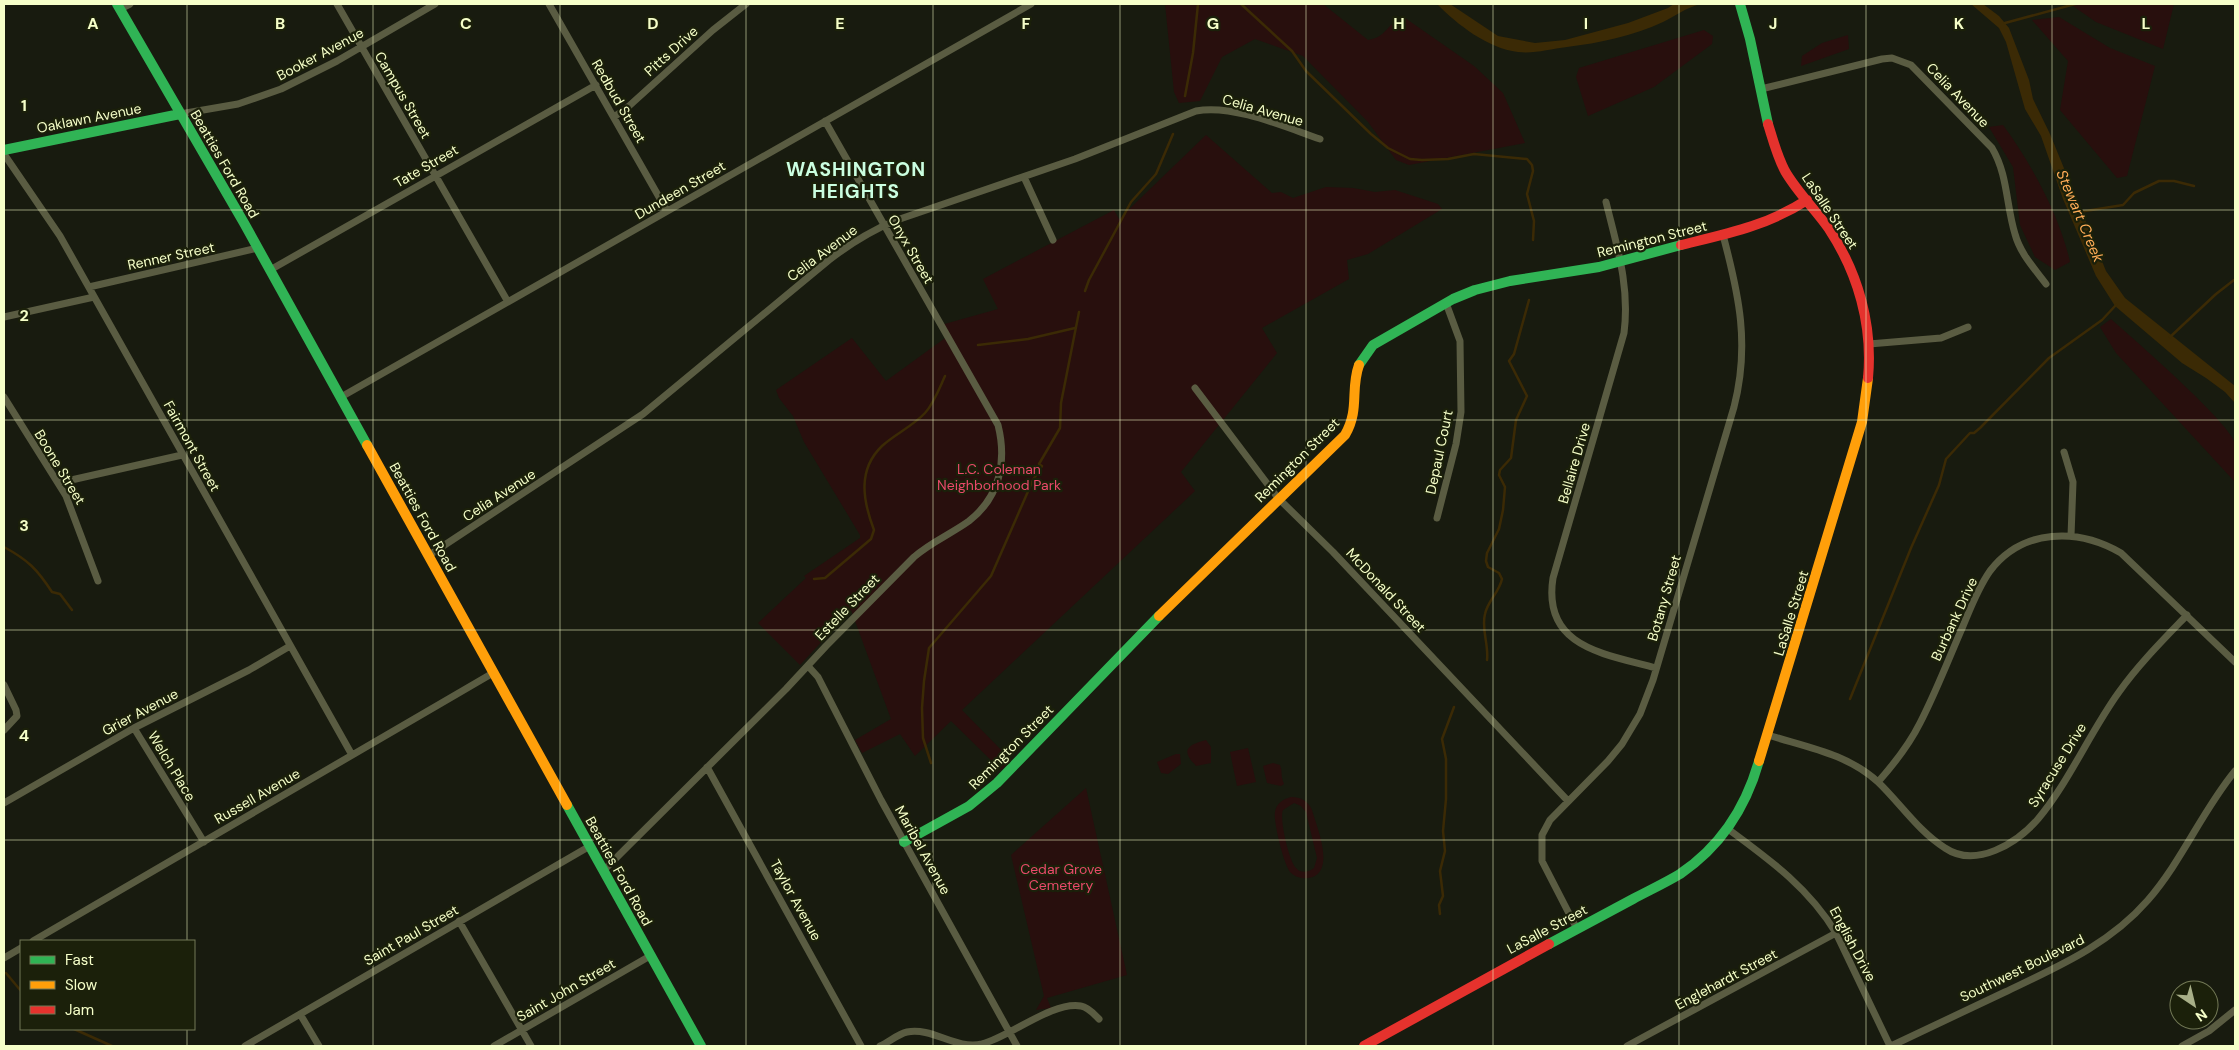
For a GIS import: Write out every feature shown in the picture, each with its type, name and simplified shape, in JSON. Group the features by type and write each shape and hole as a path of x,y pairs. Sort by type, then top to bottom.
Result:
{"street":[{"path":"118,6 130,4"},
{"name":"Campus Street","path":"338,4 508,302"},
{"name":"Booker Avenue","path":"180,114 238,104 282,89 435,4"},
{"name":"Redbud Street","path":"550,4 667,211"},
{"name":"Pitts Drive","path":"614,117 629,106 713,30 746,4"},
{"name":"Dundeen Street","path":"341,397 1031,4"},
{"name":"Beatties Ford Road","path":"118,6 258,248 701,1046"},
{"name":"LaSalle Street","path":"1364,1046 1392,1029 1679,874 1713,848 1745,802 1768,735 1862,422 1870,378 1869,344 1862,302 1850,266 1835,238 1782,163 1740,7"},
{"name":"Celia Avenue","path":"1761,89 1882,59 1892,58 1911,65 1992,148 2001,165 2014,233 2019,246 2046,284"},
{"name":"Tate Street","path":"270,270 596,85"},
{"name":"Celia Avenue","path":"428,556 643,414 845,247 883,225 1084,156 1186,114 1209,108 1229,110 1320,139"},
{"name":"Oaklawn Avenue","path":"4,150 180,114"},
{"name":"Onyx Street","path":"825,121 948,336"},
{"name":"Fairmont Street","path":"4,154 50,218 352,755"},
{"path":"1024,177 1053,240"},
{"name":"Remington Street","path":"904,842 969,806 998,783 1122,652 1348,430 1355,415 1357,369 1365,352 1373,345 1446,303 1476,290 1496,284 1566,273 1621,261 1723,235 1779,217 1807,200"},
{"name":"Bellaire Drive","path":"1606,202 1621,261 1626,296 1624,333 1552,578 1551,598 1557,620 1576,642 1592,650 1656,668"},
{"name":"Botany Street","path":"1577,929 1546,872 1541,850 1542,835 1547,824 1622,744 1640,714 1656,668 1734,407 1741,370 1742,325 1740,303 1723,235"},
{"name":"Renner Street","path":"89,287 258,248"},
{"path":"4,317 94,297"},
{"name":"Depaul Court","path":"1437,518 1456,444 1461,412 1460,341 1446,303"},
{"path":"1869,344 1941,338 1968,327"},
{"name":"Estelle Street","path":"603,871 914,557 924,548 968,521 978,513 991,496 997,484 1003,457 998,424 948,336"},
{"name":"McDonald Street","path":"1195,388 1278,498 1333,552 1568,801"},
{"name":"Boone Street","path":"4,396 58,483 74,514 98,581"},
{"path":"2064,452 2073,482 2071,536"},
{"path":"58,483 182,454"},
{"name":"Burbank Drive","path":"1878,782 1902,753 1919,725 1977,594 1991,570 2014,550 2028,543 2054,536 2071,536 2092,539 2121,553 2235,662"},
{"name":"Syracuse Drive","path":"1768,735 1842,758 1878,782 1934,840 1950,852 1982,855 2004,846 2038,819 2119,691 2157,646 2187,615"},
{"name":"Grier Avenue","path":"4,803 134,728 240,674 290,646"},
{"name":"Maribel Avenue","path":"808,666 818,677 846,734 904,842 1017,1046"},
{"name":"Russell Avenue","path":"35,940 493,672"},
{"path":"4,685 17,716 4,730"},
{"name":"Welch Place","path":"134,728 204,842"},
{"name":"Taylor Avenue","path":"707,767 861,1046"},
{"name":"Southwest Boulevard","path":"1890,1046 2066,963 2107,938 2136,912 2162,883 2210,806 2235,771"},
{"name":"English Drive","path":"1728,829 1805,891 1826,916 1890,1046"},
{"name":"Saint Paul Street","path":"245,1046 590,846"},
{"path":"459,921 531,1046"},
{"name":"Englehardt Street","path":"1627,1046 1836,933"},
{"path":"4,958 20,949"},
{"name":"Saint John Street","path":"494,1046 650,956"},
{"path":"880,1046 902,1034 915,1031 969,1046 991,1041 1045,1014 1074,1006 1084,1006 1099,1019"},
{"path":"2182,1046 2209,1031 2235,1010"},
{"path":"300,1014 319,1046"}],"green space":[{"path":"1165,4 1323,4 1368,40 1380,36 1394,23 1405,18 1474,66 1503,93 1525,143 1409,165 1396,160 1368,122 1303,56 1255,39 1222,57 1200,101 1179,103 1174,92"},
{"path":"2070,4 2174,4 2163,49 2096,22"},
{"path":"2059,17 2110,48 2155,66 2127,176 2117,178 2060,110 2068,61 2032,20"},
{"path":"1704,30 1713,36 1712,44 1654,87 1588,116 1576,77 1579,68"},
{"path":"1848,35 1849,49 1801,66 1802,56 1822,43"},
{"path":"2003,125 2034,173 2052,208 2059,227 2070,262 2055,270 2035,257 2020,225 2013,167 1989,127"},
{"name":"L.C. Coleman Neighborhood Park","path":"1206,135 1272,193 1281,192 1293,198 1326,187 1353,188 1375,192 1395,190 1438,204 1442,209 1368,254 1347,260 1349,279 1262,328 1277,353 1181,472 1195,491 962,710 1011,760 1001,770 951,721 915,756 900,734 862,753 855,740 891,719 851,610 800,665 758,623 806,578 804,576 860,538 860,535 804,442 793,416 779,398 776,390 852,338 886,381 948,336 941,325 998,309 983,279 1114,210 1119,219"},
{"path":"2111,319 2200,400 2230,434 2236,449 2235,482 2116,353 2100,327"},
{"path":"1206,740 1211,747 1211,763 1196,766 1187,752 1188,749 1193,744"},
{"path":"1248,748 1256,782 1237,786 1230,752"},
{"path":"1180,754 1181,764 1168,774 1161,773 1157,762"},
{"path":"1273,763 1280,765 1284,784 1281,786 1267,783 1263,766"},
{"name":"Cedar Grove Cemetery","path":"1086,788 1127,975 1047,998 1051,1008 1036,1010 1044,996 1011,855"},
{"path":"1291,797 1304,800 1308,804 1312,810 1321,838 1323,849 1322,868 1317,875 1308,878 1298,877 1290,872 1285,861 1276,824 1275,812 1278,804","holes":["1294,803 1301,806 1306,812 1317,858 1314,868 1305,872 1298,870 1293,864 1282,821 1283,810"]}],"water":[{"path":"1437,4 1450,4 1498,36 1535,43 1565,40 1628,23 1674,4 1700,4 1652,27 1628,35 1536,52 1518,52 1506,50 1484,41 1454,20"},
{"name":"Stewart Creek","path":"1971,4 1983,4 1999,16 2009,28 2029,80 2033,99 2050,134 2106,271 2125,298 2235,386 2235,403 2225,392 2182,363 2115,306 2096,276 2063,199 2041,136 2025,109 2006,42 1999,28"}],"waterway":[{"path":"1185,96 1193,53 1198,4"},
{"path":"1241,4 1292,51 1306,71 1388,148 1410,159 1422,160 1448,159 1474,154 1527,159 1532,165 1533,171 1527,194 1534,221 1533,240"},
{"path":"2005,23 2075,4"},
{"path":"1085,291 1131,202 1156,174 1173,134"},
{"name":"Stewart Creek","path":"2079,212 2123,205 2134,193 2159,181 2174,181 2194,186"},
{"path":"2170,337 2216,294 2234,280"},
{"path":"1487,660 1485,614 1502,579 1499,573 1488,567 1486,561 1487,553 1499,529 1503,510 1505,487 1499,475 1500,470 1511,458 1516,420 1527,396 1509,361 1514,354 1529,300"},
{"path":"1850,699 1911,548 1939,485 1946,459 1970,433 1974,433 1980,428 2049,358 2102,320 2116,305"},
{"path":"931,763 923,738 922,708 929,648 991,576 1033,480 1042,466 1039,464 1060,428 1061,403 1079,312"},
{"path":"978,345 1028,339 1075,328"},
{"path":"814,579 825,578 871,539 874,530 867,508 864,486 869,465 874,455 882,446 925,413 934,400 945,376"},
{"path":"4,547 20,556 31,566 42,577 52,592 60,594 72,610"},
{"path":"1440,914 1439,905 1443,896 1440,871 1445,851 1443,831 1446,799 1446,759 1442,739 1454,707"},
{"path":"6,973 20,990"},
{"path":"76,1030 112,1046"}],"traffic: fast":[{"path":"117,4 244,223 367,445"},
{"path":"1740,4 1750,39 1768,124"},
{"path":"4,150 180,114"},
{"path":"1359,365 1373,345 1453,299 1475,290 1510,281 1599,267 1681,245"},
{"path":"904,842 969,806 997,783 1159,616"},
{"path":"1549,944 1680,874 1694,863 1719,839 1730,825 1747,794 1759,761"},
{"path":"567,805 701,1046"}],"traffic: slow":[{"path":"1159,616 1345,435 1350,426 1354,408 1356,374 1359,365"},
{"path":"1759,761 1862,422 1868,378"},
{"path":"367,445 567,805"}],"traffic: jam":[{"path":"1768,124 1777,154 1785,171 1829,229 1848,263 1866,319 1869,358 1868,378"},
{"path":"1681,245 1761,223 1807,200"},
{"path":"1364,1046 1549,944"}],"district":[{"name":"WASHINGTON HEIGHTS","path":"856,180"}]}
